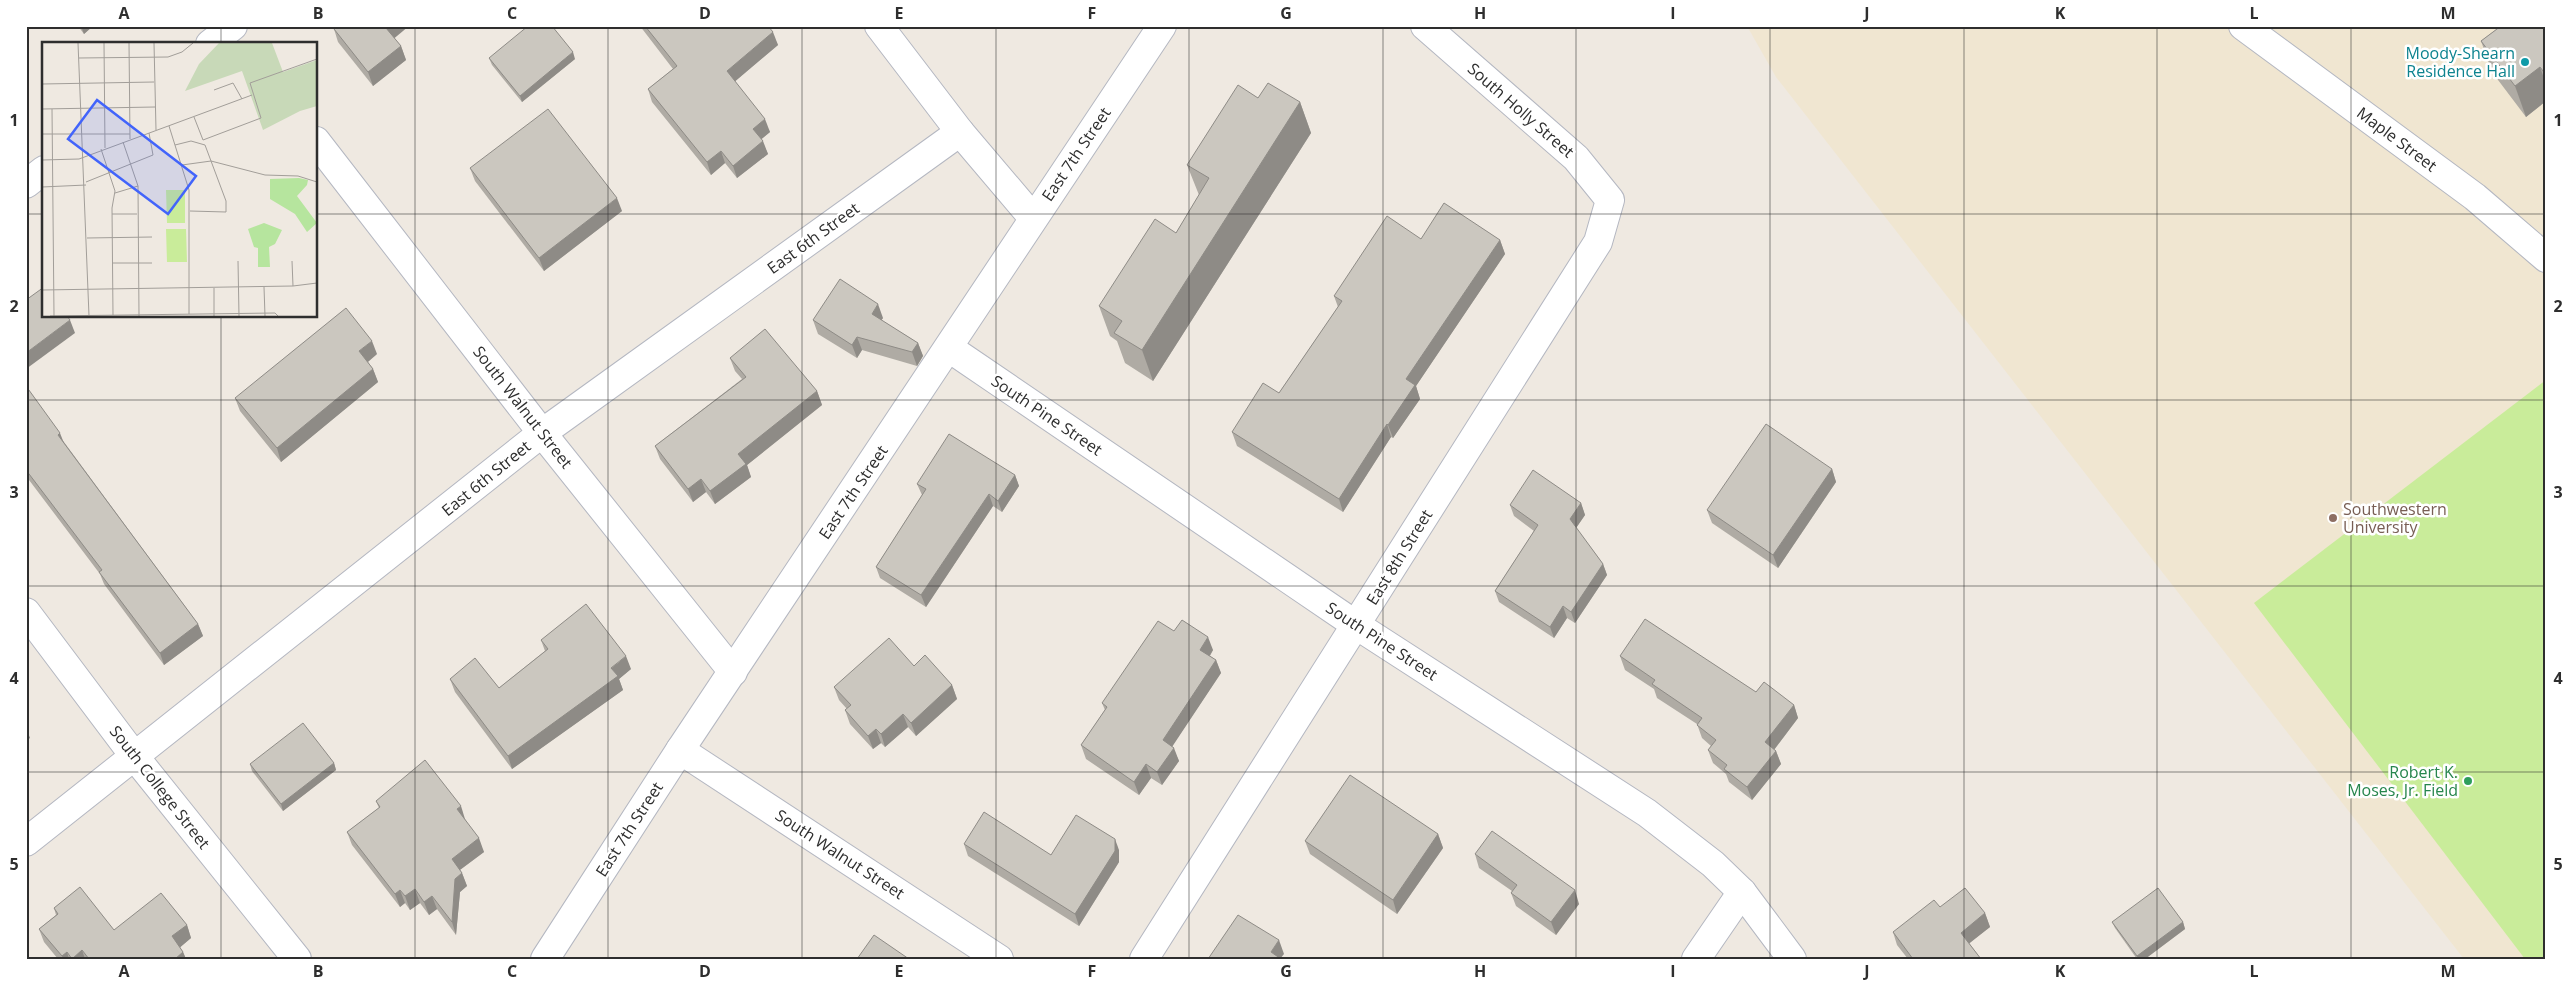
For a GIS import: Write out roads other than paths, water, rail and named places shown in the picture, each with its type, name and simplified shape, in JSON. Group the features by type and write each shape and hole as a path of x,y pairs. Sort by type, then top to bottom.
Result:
{"street":[{"path":"878,26 960,132 1033,218"},
{"name":"East 7th Street","path":"544,959 680,750 1162,26"},
{"name":"South Holly Street","path":"1424,26 1576,158 1610,200"},
{"name":"Maple Street","path":"2243,26 2475,197 2546,258"},
{"name":"East 6th Street","path":"26,842 542,433 960,132"},
{"name":"South Walnut Street","path":"318,144 542,433 732,672"},
{"path":"26,184 42,172"},
{"name":"East 8th Street","path":"1144,959 1598,242 1610,200"},
{"name":"South Pine Street","path":"949,348 1356,625 1647,814 1713,864 1742,892 1792,959"},
{"name":"South College Street","path":"26,612 135,757 297,959"},
{"name":"South Walnut Street","path":"680,750 999,959"},
{"path":"1696,959 1742,892"}],"place":[{"name":"Moody-Shearn Residence Hall","path":"2525,62"},
{"name":"Southwestern University","path":"2333,518"},
{"name":"Robert K. Moses, Jr. Field","path":"2468,781"}]}
